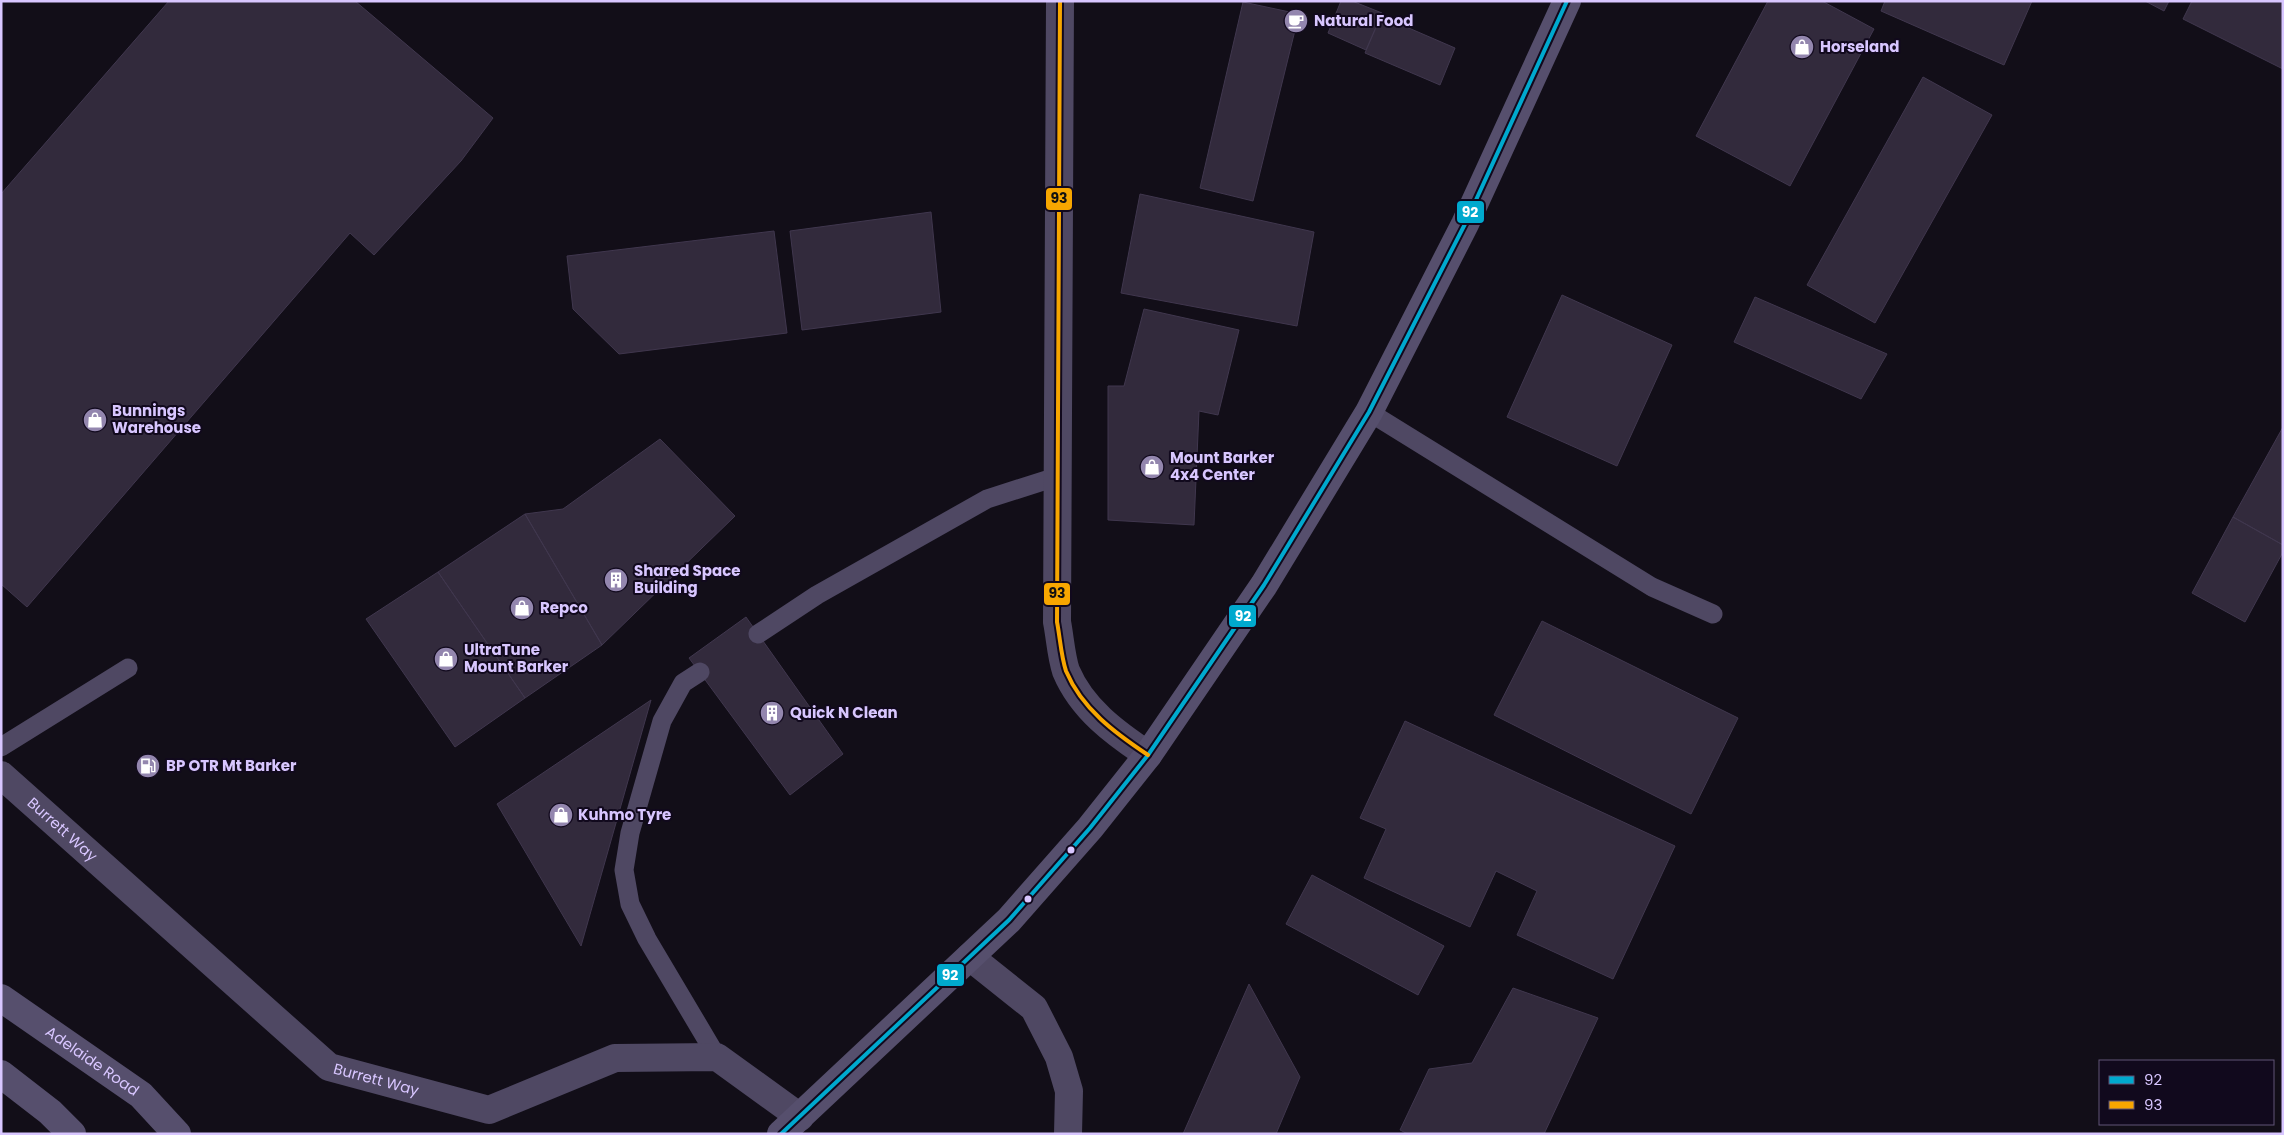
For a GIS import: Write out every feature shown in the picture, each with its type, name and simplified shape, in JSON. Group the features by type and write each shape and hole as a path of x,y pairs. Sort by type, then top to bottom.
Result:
{"main road":[{"path":"791,1125 1009,920 1072,850 1148,755 1264,585 1369,412 1465,224 1567,1"},
{"name":"Adelaide Road","path":"1,998 141,1095 178,1134"},
{"path":"1,1074 50,1112 72,1134"}],"street":[{"path":"1060,1 1057,622 1066,670 1086,705 1113,731 1148,755"},
{"name":"Burrett Way","path":"1,775 329,1067 489,1110 615,1058 717,1057"},
{"path":"970,957 1034,1008 1062,1066 1068,1091 1068,1134"},
{"path":"717,1057 791,1125"}],"lane":[{"path":"1369,412 1652,587 1713,614"},
{"path":"758,634 817,595 987,499 1059,476"},
{"path":"1,747 128,668"},
{"path":"700,672 683,683 662,721 630,833 624,870 630,904 647,939 717,1057"}],"building":[{"name":"Bunnings Warehouse","path":"169,1 355,1 493,118 461,161 374,255 350,233 27,607 1,584 1,194"},
{"path":"1341,1 1352,1 1382,13 1366,50 1328,33"},
{"path":"1768,1 1822,1 1874,29 1790,186 1696,136"},
{"path":"1885,1 2032,1 2004,65 1881,11"},
{"path":"2145,1 2169,1 2164,11"},
{"path":"2192,1 2283,1 2283,69 2183,19"},
{"path":"1243,2 1299,14 1253,201 1200,188"},
{"path":"1381,16 1455,48 1440,85 1365,53"},
{"path":"1923,77 1992,115 1875,323 1807,285"},
{"path":"1140,194 1314,232 1297,326 1121,293"},
{"path":"931,212 941,312 802,330 790,231"},
{"path":"774,231 787,333 619,354 573,309 567,256"},
{"path":"1562,295 1672,345 1617,466 1507,417"},
{"path":"1755,297 1887,354 1861,399 1734,342"},
{"name":"Mount Barker 4x4 Center","path":"1144,309 1239,330 1218,415 1199,411 1194,525 1108,520 1108,386 1124,386"},
{"path":"2283,427 2283,545 2233,517"},
{"name":"Shared Space Building","path":"660,439 735,516 602,645 525,514 563,509"},
{"name":"Repco","path":"525,514 602,645 525,698 438,572"},
{"path":"2233,517 2283,545 2283,552 2245,622 2192,593"},
{"name":"UltraTune Mount Barker","path":"438,572 525,698 455,747 366,619"},
{"name":"Quick N Clean","path":"746,617 843,754 790,795 689,658"},
{"path":"1542,621 1738,718 1691,814 1494,715"},
{"name":"Kuhmo Tyre","path":"651,700 581,946 497,804"},
{"path":"1405,721 1675,846 1613,979 1517,935 1537,891 1496,871 1470,927 1364,878 1386,829 1360,818"},
{"path":"1312,875 1444,946 1418,995 1286,924"},
{"path":"1249,984 1300,1077 1276,1134 1183,1134"},
{"path":"1513,988 1598,1018 1544,1134 1408,1134 1400,1130 1429,1069 1472,1063"}],"transit line":[{"name":"93","path":"1060,1 1057,622 1066,671 1081,697 1112,729 1148,755"},
{"name":"92","path":"781,1134 1009,920 1090,828 1148,755 1264,585 1369,412 1465,224 1567,1"}],"place":[{"name":"Natural Food","path":"1296,21"},
{"name":"Horseland","path":"1802,47"},
{"name":"Bunnings Warehouse","path":"95,420"},
{"name":"Mount Barker 4x4 Center","path":"1152,467"},
{"name":"Shared Space Building","path":"616,580"},
{"name":"Repco","path":"522,608"},
{"name":"UltraTune Mount Barker","path":"446,659"},
{"name":"Quick N Clean","path":"772,713"},
{"name":"BP OTR Mt Barker","path":"148,766"},
{"name":"Kuhmo Tyre","path":"561,815"}]}
